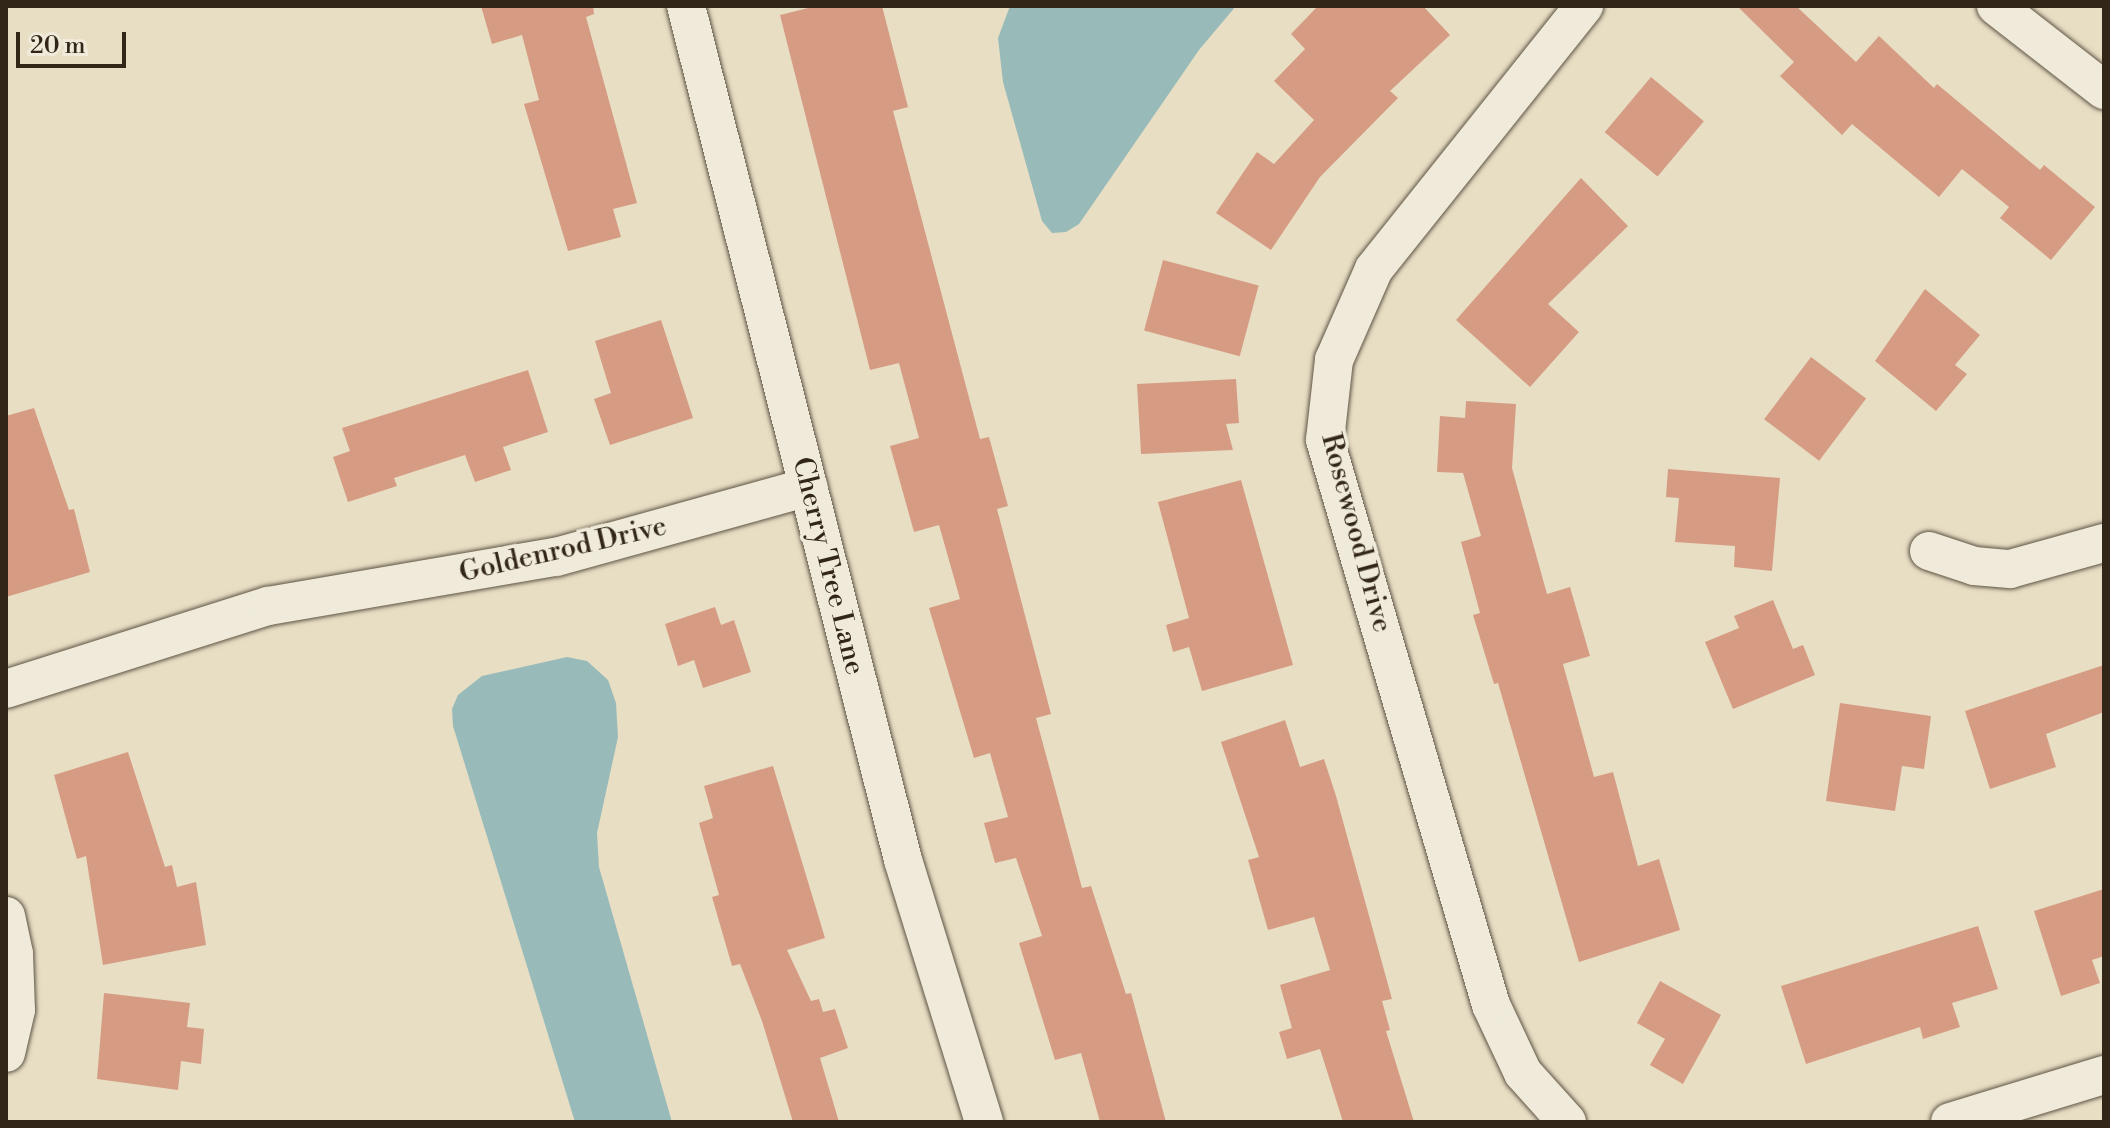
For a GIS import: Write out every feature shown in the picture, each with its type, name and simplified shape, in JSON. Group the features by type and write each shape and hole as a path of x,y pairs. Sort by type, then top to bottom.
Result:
{"street":[{"name":"Cherry Tree Lane","path":"686,6 903,860 984,1122"},
{"name":"Rosewood Drive","path":"1567,1122 1523,1073 1491,1005 1325,440 1334,360 1374,269 1584,6"},
{"path":"1996,6 2104,90"},
{"name":"Goldenrod Drive","path":"6,689 268,606 556,557 808,487"},
{"path":"1929,551 1974,566 2010,569 2104,543"},
{"path":"6,916 14,954 16,1010 6,1053"},
{"path":"1950,1122 2104,1075"}],"water":[{"path":"1010,6 1236,6 1199,50 1079,224 1066,232 1052,233 1042,221 1003,82 998,38"},
{"path":"567,657 587,661 608,680 616,703 618,737 597,833 599,867 672,1122 575,1122 453,726 452,709 458,695 482,676"}],"building":[{"path":"481,6 593,6 594,14 586,17 637,203 613,209 621,237 568,251 524,104 539,100 522,35 492,44"},
{"path":"816,6 882,6 908,107 893,111 980,439 989,437 1008,506 997,509 1051,714 1036,718 1082,888 1091,886 1126,994 1131,993 1166,1122 1100,1122 1081,1053 1055,1060 1019,943 1042,936 1016,858 995,863 984,823 1008,817 990,753 974,758 929,608 960,599 939,525 914,532 890,446 919,438 899,363 870,370 780,15"},
{"path":"1318,6 1423,6 1450,35 1390,91 1398,98 1320,177 1271,250 1216,213 1257,152 1274,164 1314,120 1274,81 1305,49 1291,34"},
{"path":"1737,6 1796,6 1856,62 1879,36 1934,88 1937,84 2040,170 2044,165 2095,207 2051,260 2000,218 2009,207 1962,169 1939,197 1852,124 1842,135 1780,76 1794,62"},
{"path":"1651,77 1704,121 1658,177 1605,132"},
{"path":"1581,178 1628,226 1548,304 1579,332 1530,387 1456,320"},
{"path":"1163,260 1259,286 1240,356 1144,331"},
{"path":"1925,289 1980,335 1955,365 1967,374 1936,411 1875,361"},
{"path":"661,320 693,418 610,445 594,399 611,393 595,341"},
{"path":"1811,357 1866,399 1819,461 1764,419"},
{"path":"528,370 548,432 503,447 511,470 475,482 465,455 394,478 397,486 348,502 333,457 350,451 342,428"},
{"path":"1236,379 1239,423 1226,424 1233,450 1141,454 1137,384"},
{"path":"1466,401 1516,404 1512,468 1547,594 1570,587 1590,656 1563,664 1594,777 1613,772 1638,866 1659,859 1680,930 1579,962 1498,683 1494,684 1473,615 1480,613 1461,542 1481,536 1463,473 1437,472 1440,416 1465,418"},
{"path":"34,408 69,510 74,509 90,572 6,597 6,416"},
{"path":"1668,469 1780,478 1772,571 1734,567 1735,546 1675,542 1679,498 1666,497"},
{"path":"1241,480 1293,665 1202,691 1189,647 1173,652 1166,625 1189,618 1158,502"},
{"path":"1773,600 1793,649 1803,645 1815,675 1733,709 1705,642 1739,628 1734,616"},
{"path":"715,607 721,625 734,620 751,672 703,688 694,660 678,666 665,624"},
{"path":"2104,665 2104,712 2046,734 2056,767 1990,789 1965,711"},
{"path":"1840,703 1931,716 1924,769 1902,766 1895,811 1826,801"},
{"path":"1285,720 1300,767 1324,759 1336,796 1392,999 1382,1001 1390,1030 1386,1031 1414,1122 1343,1122 1320,1049 1287,1059 1279,1032 1292,1028 1280,985 1330,970 1314,917 1268,930 1248,860 1259,857 1221,742"},
{"path":"128,752 165,867 172,865 177,887 196,882 206,945 103,965 86,856 77,859 54,775"},
{"path":"773,766 825,938 787,950 811,1001 819,999 823,1012 835,1009 848,1048 820,1058 839,1122 793,1122 762,1021 740,964 732,966 712,897 719,895 699,823 713,818 704,786"},
{"path":"2104,889 2104,956 2092,960 2100,983 2061,996 2034,911"},
{"path":"1978,926 1998,989 1952,1003 1960,1027 1923,1039 1920,1027 1806,1064 1781,986"},
{"path":"1660,981 1721,1015 1683,1084 1650,1065 1665,1039 1637,1023"},
{"path":"104,993 190,1003 187,1027 204,1029 201,1064 181,1061 178,1090 97,1079"}]}
